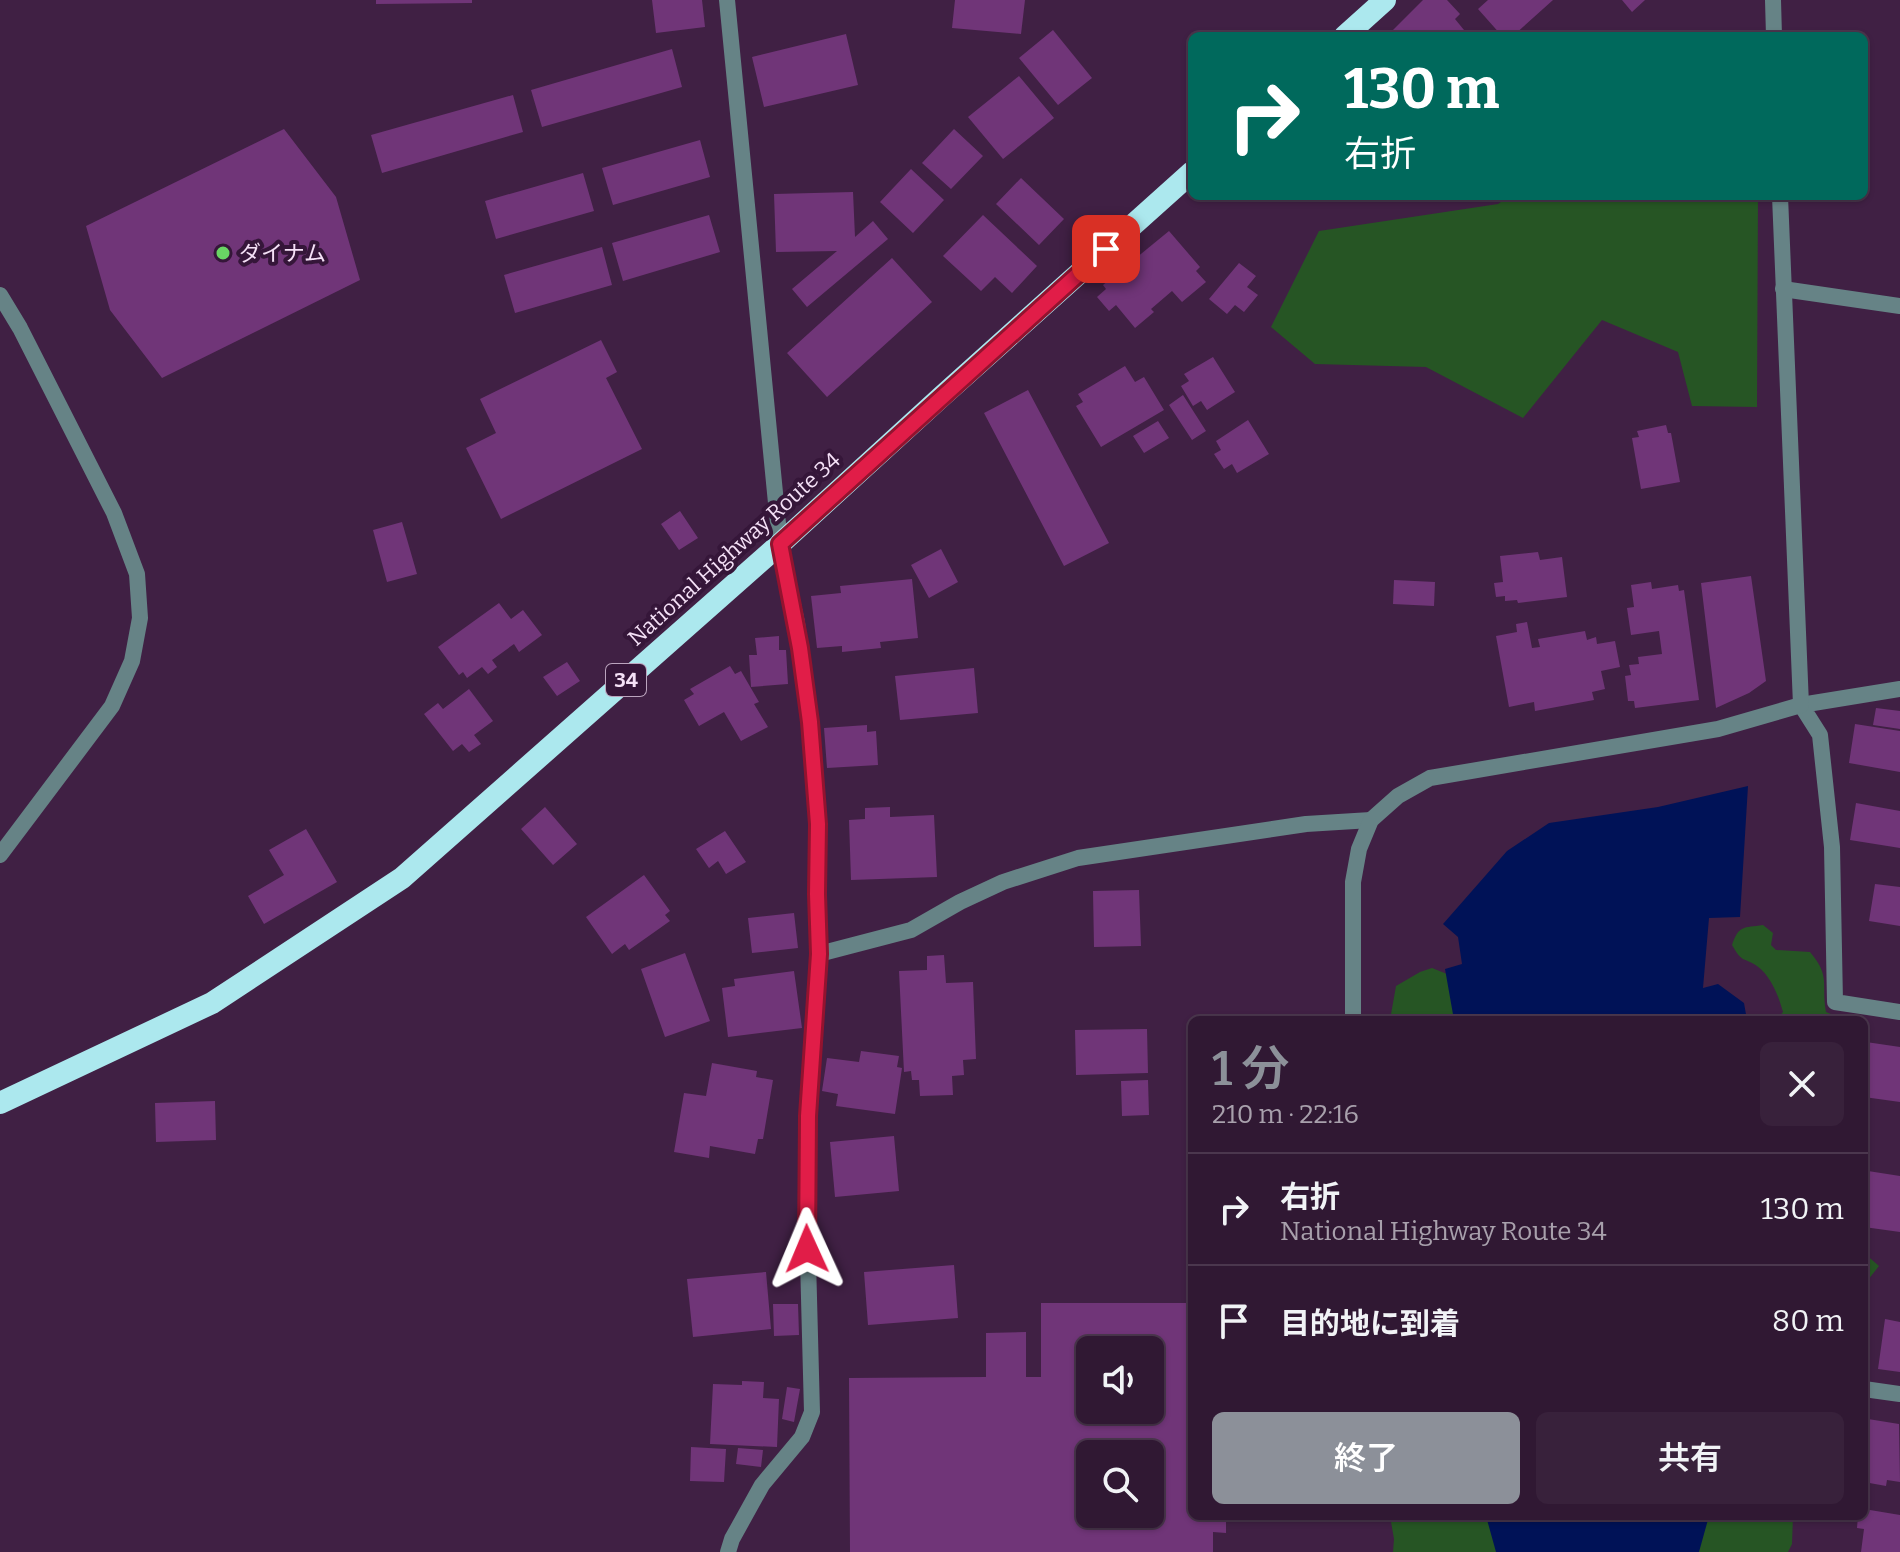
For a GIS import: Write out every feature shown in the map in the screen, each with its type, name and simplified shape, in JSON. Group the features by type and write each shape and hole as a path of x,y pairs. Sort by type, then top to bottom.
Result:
{"highway":[{"path":"1349,32 1385,0"},
{"name":"National Highway Route 34","path":"0,1103 212,1003 402,878 780,544 1188,176"}],"street":[{"path":"727,0 780,544 797,623 810,722 818,824 819,954 808,1116 807,1222 812,1412 802,1437 762,1485 728,1552"},
{"path":"1773,0 1774,32"},
{"path":"1780,200 1801,705 1820,735 1832,847 1835,1002 1900,1012"},
{"path":"1783,289 1900,306"},
{"path":"0,295 20,328 114,513 137,574 140,618 132,661 112,706 0,855"},
{"path":"1353,1016 1353,882 1359,849 1371,820 1398,796 1430,778 1718,729 1801,705 1900,689"},
{"path":"819,954 911,930 1003,882 1078,858 1306,824 1371,820"},
{"path":"1868,1390 1900,1394"}],"green space":[{"path":"1504,200 1758,200 1757,407 1692,406 1678,352 1602,320 1523,418 1426,367 1315,364 1271,327 1319,231 1498,204"},
{"path":"1763,925 1773,933 1771,945 1776,950 1810,952 1823,974 1826,1012 1836,1016 1780,1016 1783,1012 1770,981 1762,970 1741,957 1732,945 1737,934"},
{"path":"1432,968 1462,980 1471,1016 1391,1016 1396,986"},
{"path":"1868,1256 1879,1266 1868,1280"},
{"path":"1391,1520 1533,1520 1569,1552 1393,1552"},
{"path":"1689,1520 1793,1520 1792,1544 1788,1552 1688,1552"}],"shaded area":[{"path":"1748,786 1740,917 1709,918 1703,988 1718,984 1744,1003 1746,1016 1453,1016 1445,969 1462,964 1458,937 1443,924 1507,851 1549,823 1658,807"},
{"path":"1487,1520 1708,1520 1699,1552 1496,1552"}],"building":[{"path":"376,0 472,0 472,3 376,4"},
{"path":"652,0 702,0 705,27 656,33"},
{"path":"955,0 1025,0 1021,34 952,28"},
{"path":"1423,0 1447,0 1460,14 1455,19 1464,30 1395,32 1393,30"},
{"path":"1488,0 1553,0 1517,32 1498,32 1478,9"},
{"path":"1622,0 1645,0 1632,12"},
{"path":"1053,30 1092,78 1058,105 1019,58"},
{"path":"846,34 858,85 764,107 752,57"},
{"path":"672,49 682,87 542,127 531,90"},
{"path":"1019,76 1054,118 1003,159 968,117"},
{"path":"513,95 523,132 382,173 371,135"},
{"name":"ダイナム","path":"284,129 336,197 360,280 162,378 110,310 86,226"},
{"path":"954,129 983,156 951,189 922,163"},
{"path":"700,140 710,177 613,205 602,168"},
{"path":"911,169 944,200 913,233 880,202"},
{"path":"583,173 594,211 496,239 485,201"},
{"path":"1021,178 1064,219 1039,245 996,204"},
{"path":"853,192 855,237 873,221 888,239 807,307 792,289 837,251 776,252 774,194"},
{"path":"709,215 720,252 623,281 612,243"},
{"path":"983,215 1037,266 1012,293 995,277 981,291 943,256"},
{"path":"1169,231 1200,267 1196,271 1206,282 1182,302 1172,291 1135,328 1116,305 1109,311 1097,297 1106,289 1103,285"},
{"path":"602,247 612,285 515,313 504,275"},
{"path":"892,258 932,302 827,397 787,353"},
{"path":"1239,263 1256,276 1247,287 1258,295 1244,312 1235,305 1227,314 1209,299"},
{"path":"601,340 617,372 606,378 642,449 501,519 466,448 496,433 480,399"},
{"path":"1213,357 1235,392 1207,410 1201,401 1193,406 1181,386 1189,381 1184,374"},
{"path":"1125,366 1135,382 1144,377 1164,410 1101,447 1076,406 1083,402 1078,394"},
{"path":"1028,390 1109,543 1064,566 984,413"},
{"path":"1183,395 1206,431 1192,440 1169,405"},
{"path":"1248,420 1269,454 1237,473 1232,464 1224,469 1214,454 1221,450 1216,441"},
{"path":"1158,421 1169,438 1144,453 1133,436"},
{"path":"1666,425 1668,433 1671,433 1680,482 1641,489 1632,438 1639,437 1637,431"},
{"path":"680,511 698,538 679,550 661,524"},
{"path":"402,522 417,574 387,582 373,530"},
{"path":"941,549 958,582 929,598 911,565"},
{"path":"1538,552 1540,560 1562,557 1567,597 1518,603 1517,600 1505,601 1505,596 1496,597 1494,583 1503,582 1500,556"},
{"path":"1751,576 1766,681 1749,693 1716,708 1701,583"},
{"path":"912,579 918,638 880,642 881,648 842,652 842,646 817,648 811,596 841,593 840,586"},
{"path":"1394,580 1435,582 1434,606 1393,604"},
{"path":"1651,582 1652,589 1678,585 1679,591 1684,590 1699,700 1635,708 1634,701 1628,701 1625,676 1631,675 1629,665 1639,664 1638,657 1662,654 1659,631 1631,635 1627,608 1634,607 1631,585"},
{"path":"499,603 511,619 523,610 542,635 519,652 514,644 492,660 497,667 488,674 482,667 467,678 463,672 459,675 438,647"},
{"path":"1527,622 1532,648 1540,647 1538,639 1585,631 1587,640 1596,637 1597,644 1615,641 1620,667 1601,671 1605,689 1592,692 1594,700 1535,711 1534,702 1509,707 1496,636 1517,632 1516,624"},
{"path":"779,636 779,650 786,650 788,684 751,687 749,655 757,655 755,638"},
{"path":"567,662 580,681 557,696 543,677"},
{"path":"730,666 735,674 741,671 759,702 754,704 768,727 741,741 724,712 699,726 684,700 694,694 690,689"},
{"path":"974,668 978,713 900,720 895,676"},
{"path":"469,689 493,721 474,735 481,744 469,752 462,744 453,751 424,714 438,703 443,709"},
{"path":"1876,708 1900,711 1900,729 1873,725"},
{"path":"1855,724 1900,731 1900,772 1849,763"},
{"path":"867,725 867,732 876,731 878,765 827,768 824,728"},
{"path":"1856,803 1900,811 1900,848 1850,840"},
{"path":"545,807 577,844 553,865 521,829"},
{"path":"890,807 890,817 934,815 937,877 851,880 849,820 865,819 865,808"},
{"path":"306,829 337,882 264,924 248,896 284,875 269,850"},
{"path":"725,831 746,862 726,874 718,861 709,868 696,849"},
{"path":"644,875 670,911 665,915 670,921 629,950 625,944 612,954 586,917"},
{"path":"1875,884 1900,887 1900,926 1869,921"},
{"path":"1139,890 1141,946 1094,947 1093,891"},
{"path":"794,913 798,948 752,953 748,918"},
{"path":"685,953 710,1021 665,1037 641,969"},
{"path":"944,955 946,983 973,982 976,1059 963,1060 964,1075 952,1076 953,1095 920,1096 919,1080 912,1080 911,1071 904,1072 899,971 927,970 927,956"},
{"path":"794,971 802,1028 728,1037 722,988 735,986 734,979"},
{"path":"1147,1029 1148,1073 1076,1075 1075,1030"},
{"path":"1868,1042 1900,1047 1900,1102 1868,1098"},
{"path":"861,1051 899,1056 897,1067 902,1068 895,1114 836,1106 838,1094 822,1091 827,1058 859,1062"},
{"path":"712,1063 757,1071 756,1077 773,1080 763,1139 758,1139 755,1154 710,1146 709,1158 674,1152 684,1093 706,1096"},
{"path":"1148,1080 1149,1115 1122,1116 1121,1081"},
{"path":"215,1101 216,1140 156,1142 155,1103"},
{"path":"894,1136 899,1191 835,1197 830,1142"},
{"path":"1868,1171 1900,1176 1900,1232 1868,1228"},
{"path":"954,1265 958,1318 868,1325 864,1272"},
{"path":"766,1272 771,1329 693,1337 687,1279"},
{"path":"1041,1303 1186,1303 1188,1520 1226,1520 1226,1533 1213,1532 1213,1552 850,1552 849,1378 986,1377 986,1333 1026,1332 1026,1377 1041,1377"},
{"path":"773,1304 798,1304 799,1335 774,1336"},
{"path":"1885,1319 1900,1322 1900,1372 1878,1369"},
{"path":"742,1381 764,1382 763,1398 779,1399 777,1447 710,1444 713,1384 742,1385"},
{"path":"787,1387 800,1389 794,1422 782,1419"},
{"path":"1868,1419 1899,1424 1900,1482 1887,1480 1886,1486 1868,1483"},
{"path":"691,1447 726,1449 724,1482 690,1481"},
{"path":"738,1448 763,1450 761,1467 736,1464"},
{"path":"1868,1510 1900,1515 1900,1552 1861,1552 1864,1529 1857,1528 1858,1520 1868,1520"}],"place":[{"name":"ダイナム","path":"223,253"}],"route":[{"path":"807,1249 808,1116 819,954 818,824 810,722 797,623 780,544 1106,249"}]}
